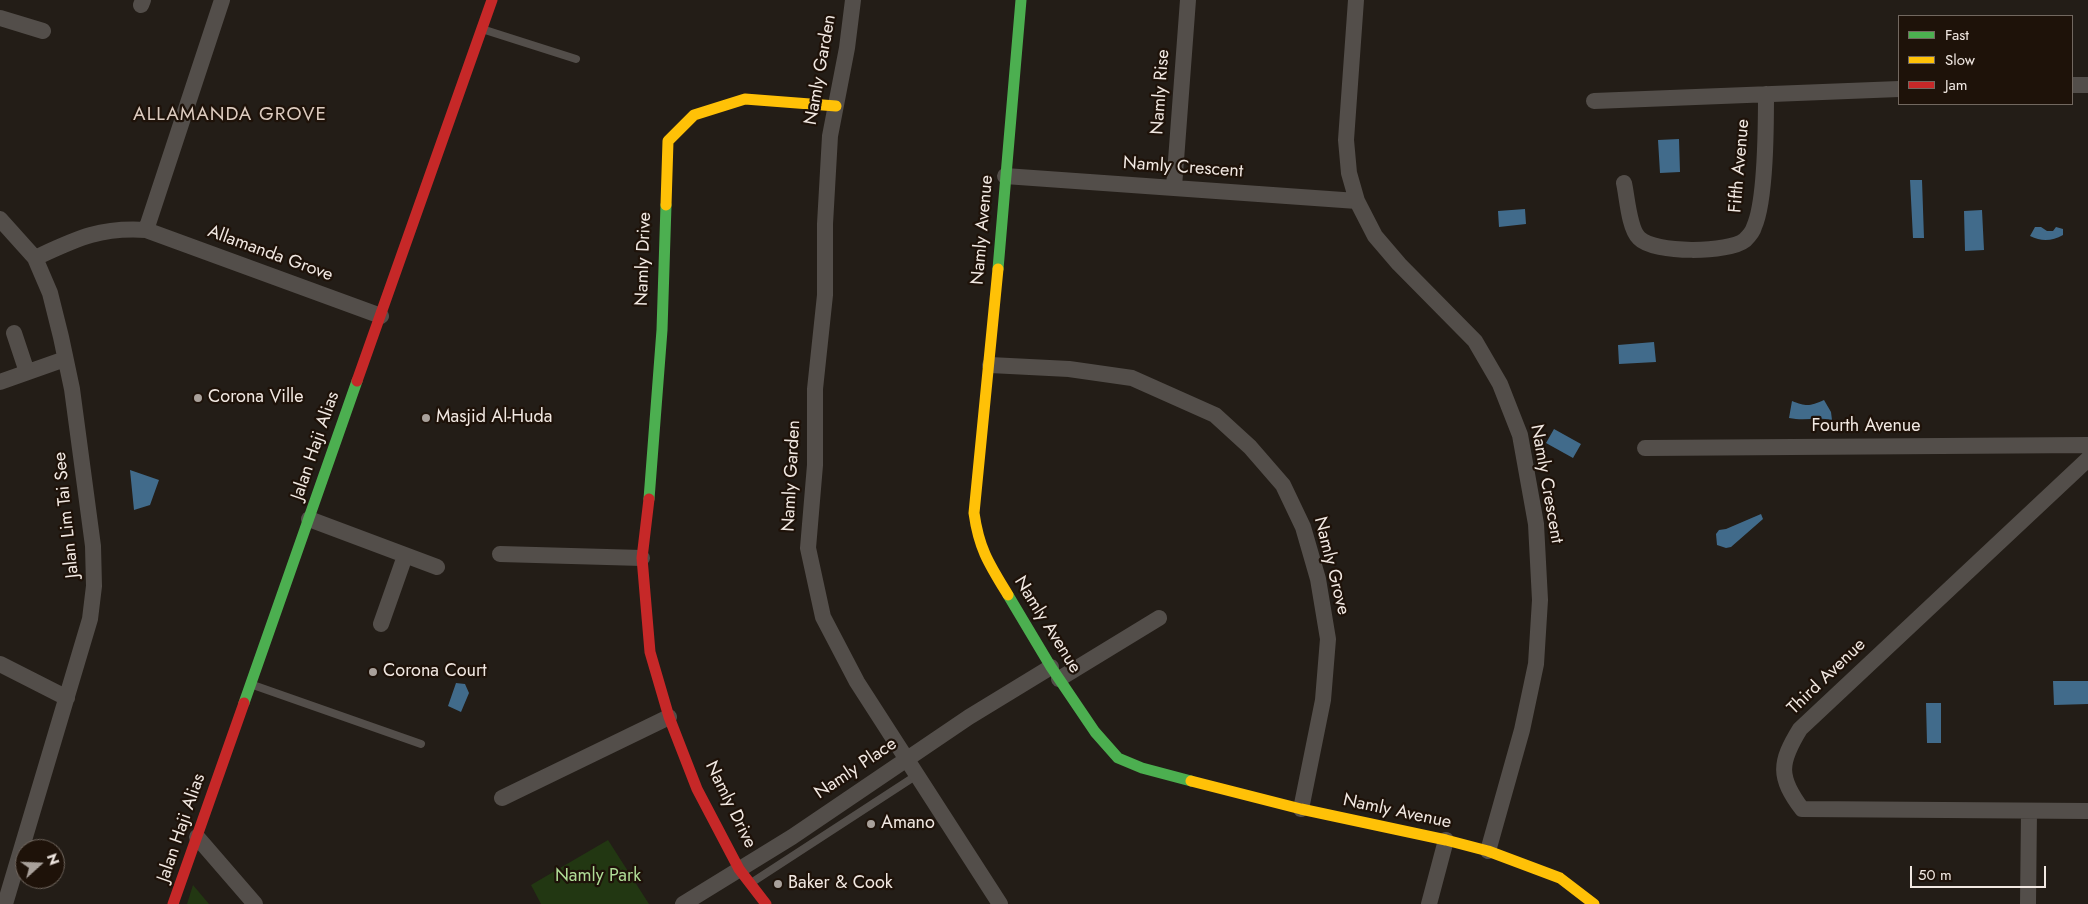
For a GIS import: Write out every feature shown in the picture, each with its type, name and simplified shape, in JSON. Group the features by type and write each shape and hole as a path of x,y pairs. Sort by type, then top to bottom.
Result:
{"street":[{"path":"146,230 222,0"},
{"name":"Jalan Haji Alias","path":"174,904 492,0"},
{"name":"Namly Garden","path":"853,0 847,48 830,136 825,224 825,295 814,389 815,465 808,548 823,617 857,682 1000,904"},
{"name":"Namly Avenue","path":"1020,0 990,365 974,513 977,534 985,558 1055,673 1095,732 1118,758 1142,768 1301,809 1446,840 1488,851 1560,878 1594,904"},
{"name":"Namly Rise","path":"1174,187 1188,0"},
{"name":"Namly Crescent","path":"1356,0 1346,140 1349,173 1357,201 1375,236 1399,264 1475,341 1500,384 1520,435 1536,524 1540,600 1536,664 1518,746 1488,851"},
{"path":"0,18 43,31"},
{"path":"2073,85 2088,85"},
{"name":"Fifth Avenue","path":"1594,101 1898,89"},
{"name":"Fifth Avenue","path":"1624,183 1636,235 1639,239 1659,248 1681,250 1713,249 1731,246 1746,240 1754,227 1760,204 1766,94"},
{"name":"Namly Drive","path":"766,904 739,869 697,789 669,716 650,652 642,558 652,468 662,330 668,142 694,116 745,99 836,106"},
{"name":"Namly Crescent","path":"1005,176 1357,201"},
{"name":"Jalan Lim Tai See","path":"0,219 36,258 50,293 72,389 93,546 94,586 90,619 4,904"},
{"name":"Allamanda Grove","path":"36,258 91,233 122,228 146,230 381,316"},
{"path":"14,333 27,372"},
{"path":"0,382 65,359"},
{"name":"Namly Grove","path":"990,365 1069,369 1132,378 1215,415 1250,447 1283,486 1303,527 1318,579 1328,639 1324,700 1301,809"},
{"name":"Fourth Avenue","path":"1645,448 2088,445"},
{"name":"Third Avenue","path":"2088,459 1800,729 1788,748 1784,769 1788,790 1802,809 2088,811"},
{"path":"309,519 437,567"},
{"path":"500,554 642,558"},
{"path":"381,624 405,556"},
{"name":"Namly Place","path":"684,904 792,837 969,718 1160,618"},
{"path":"0,664 67,698"},
{"path":"502,798 669,716"},
{"path":"2028,904 2029,811"},
{"path":"197,837 255,904"},
{"path":"1429,904 1446,840"}],"lane":[{"path":"482,29 576,59"},
{"path":"251,684 421,744"},
{"path":"750,883 917,774"}],"green space":[{"name":"Namly Park","path":"608,840 649,904 541,904 531,885"},
{"path":"193,885 209,904 187,904"}],"water":[{"path":"1679,139 1680,172 1660,173 1658,140"},
{"path":"1910,180 1922,180 1924,238 1913,238"},
{"path":"1525,209 1526,224 1499,227 1498,211"},
{"path":"1982,210 1984,250 1965,251 1964,211"},
{"path":"2035,227 2041,227 2047,231 2053,231 2056,227 2063,229 2063,235 2051,240 2039,239 2030,236"},
{"path":"1654,342 1656,362 1619,364 1618,345"},
{"path":"1824,400 1831,412 1832,420 1789,418 1792,401 1808,405"},
{"path":"1554,429 1581,444 1573,458 1546,443"},
{"path":"130,470 159,480 150,505 134,510"},
{"path":"1761,514 1763,519 1731,547 1726,548 1717,545 1716,534 1719,530 1726,529"},
{"path":"2053,681 2088,681 2088,704 2054,705"},
{"path":"456,683 465,684 469,693 461,712 448,706"},
{"path":"1926,703 1941,703 1941,743 1927,743"}],"traffic: fast":[{"path":"998,269 1021,0"},
{"path":"649,499 662,330 666,205"},
{"path":"244,703 357,381"},
{"path":"1008,595 1051,667 1095,732 1118,758 1142,768 1191,781"}],"traffic: slow":[{"path":"666,205 668,141 694,115 745,99 836,106"},
{"path":"998,269 974,513 982,547 1008,595"},
{"path":"1191,781 1301,809 1446,840 1488,851 1560,878 1594,904"}],"traffic: jam":[{"path":"357,381 492,0"},
{"path":"649,499 642,558 650,652 669,717 697,789 739,869 766,904"},
{"path":"173,904 244,703"}],"place":[{"name":"Corona Ville","path":"198,398"},
{"name":"Masjid Al-Huda","path":"426,418"},
{"name":"Corona Court","path":"373,672"},
{"name":"Amano","path":"871,824"},
{"name":"Baker & Cook","path":"778,884"}],"district":[{"name":"ALLAMANDA GROVE","path":"230,115"}]}
